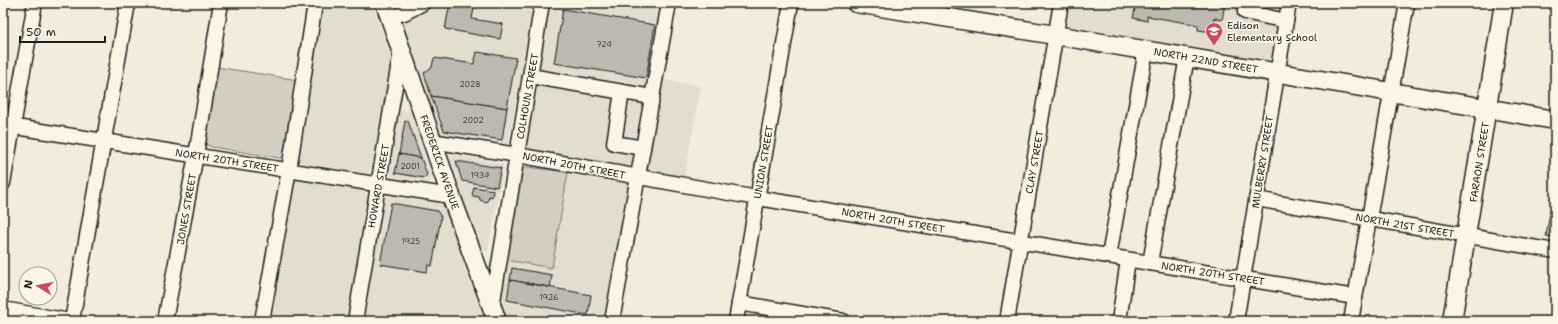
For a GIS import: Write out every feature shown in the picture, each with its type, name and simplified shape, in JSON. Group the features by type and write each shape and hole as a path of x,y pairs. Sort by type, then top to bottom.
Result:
{"main road":[{"name":"NORTH 22ND STREET","path":"856,3 1056,34 1555,120"},
{"name":"FARAON STREET","path":"1452,321 1504,3"},
{"name":"FREDERICK AVENUE","path":"395,9 402,52 451,196 494,314"}],"street":[{"path":"3,183 8,126 35,3"},
{"path":"3,309 71,321 128,3"},
{"name":"JONES STREET","path":"165,321 196,155 221,3"},
{"path":"395,9 423,3"},
{"name":"COLHOUN STREET","path":"494,314 517,155 542,3"},
{"name":"UNION STREET","path":"736,321 791,3"},
{"name":"CLAY STREET","path":"1007,321 1061,3"},
{"path":"1246,3 1245,12 1286,21"},
{"name":"MULBERRY STREET","path":"1236,321 1289,3"},
{"path":"1351,321 1406,3"},
{"path":"262,321 289,170 315,4"},
{"path":"612,321 652,97 665,4"},
{"path":"1109,256 1146,50"},
{"name":"HOWARD STREET","path":"355,321 402,52"},
{"path":"1150,263 1187,57"},
{"path":"530,76 652,97"},
{"path":"622,92 614,143 643,148"},
{"name":"NORTH 20TH STREET","path":"8,126 451,196"},
{"name":"NORTH 20TH STREET","path":"432,141 757,198 1355,296"},
{"name":"NORTH 21ST STREET","path":"1256,199 1555,251"},
{"path":"1119,321 1128,260"},
{"path":"739,303 843,321"}],"shaded area":[{"path":"319,3 372,3 390,52 391,60 373,168 370,172 365,173 294,161"},
{"path":"394,3 534,3 509,142 506,147 441,134"},
{"path":"551,3 666,3 635,171 531,151 527,148"},
{"name":"Edison Elementary School","path":"1070,3 1283,3 1272,61 1269,65 1067,29 1066,23"},
{"path":"217,67 298,80 285,159 207,145 205,140"},
{"path":"659,79 701,86 684,179 643,172"},
{"path":"403,109 408,110 411,114 432,178 429,182 423,183 392,177 388,174 400,111"},
{"path":"451,154 502,163 504,167 488,251 484,252 481,248 450,160"},
{"path":"527,167 568,172 552,268 506,260 522,170"},
{"path":"568,172 632,183 608,321 507,321 500,299 506,260 552,268"},
{"path":"291,177 364,190 366,194 368,200 347,321 265,321"},
{"path":"386,196 440,203 444,206 485,321 361,321 383,199"}],"building":[{"path":"450,3 475,3 472,19 503,24 500,39 445,29"},
{"name":"Edison Elementary School","path":"1126,3 1225,3 1222,20 1214,18 1212,32 1198,30 1198,25 1147,16 1147,21 1133,18 1136,5"},
{"path":"563,9 655,25 646,78 554,63"},
{"path":"477,52 516,58 507,108 431,96 424,73 432,67 434,58 474,64"},
{"path":"431,96 507,108 502,140 444,131"},
{"path":"405,121 408,121 421,158 399,154"},
{"path":"399,154 421,158 427,175 424,178 395,173"},
{"path":"456,161 501,168 497,187 462,181"},
{"path":"474,187 493,190 492,197 489,196 486,202 480,200 479,197 472,196"},
{"path":"1553,195 1555,196 1555,237 1546,236"},
{"path":"391,203 437,211 441,217 432,266 428,265 427,272 380,264"},
{"path":"512,268 552,275 550,287 510,280"},
{"path":"510,280 591,295 588,315 507,300"}],"place":[{"name":"Edison Elementary School","path":"1214,46"}]}
